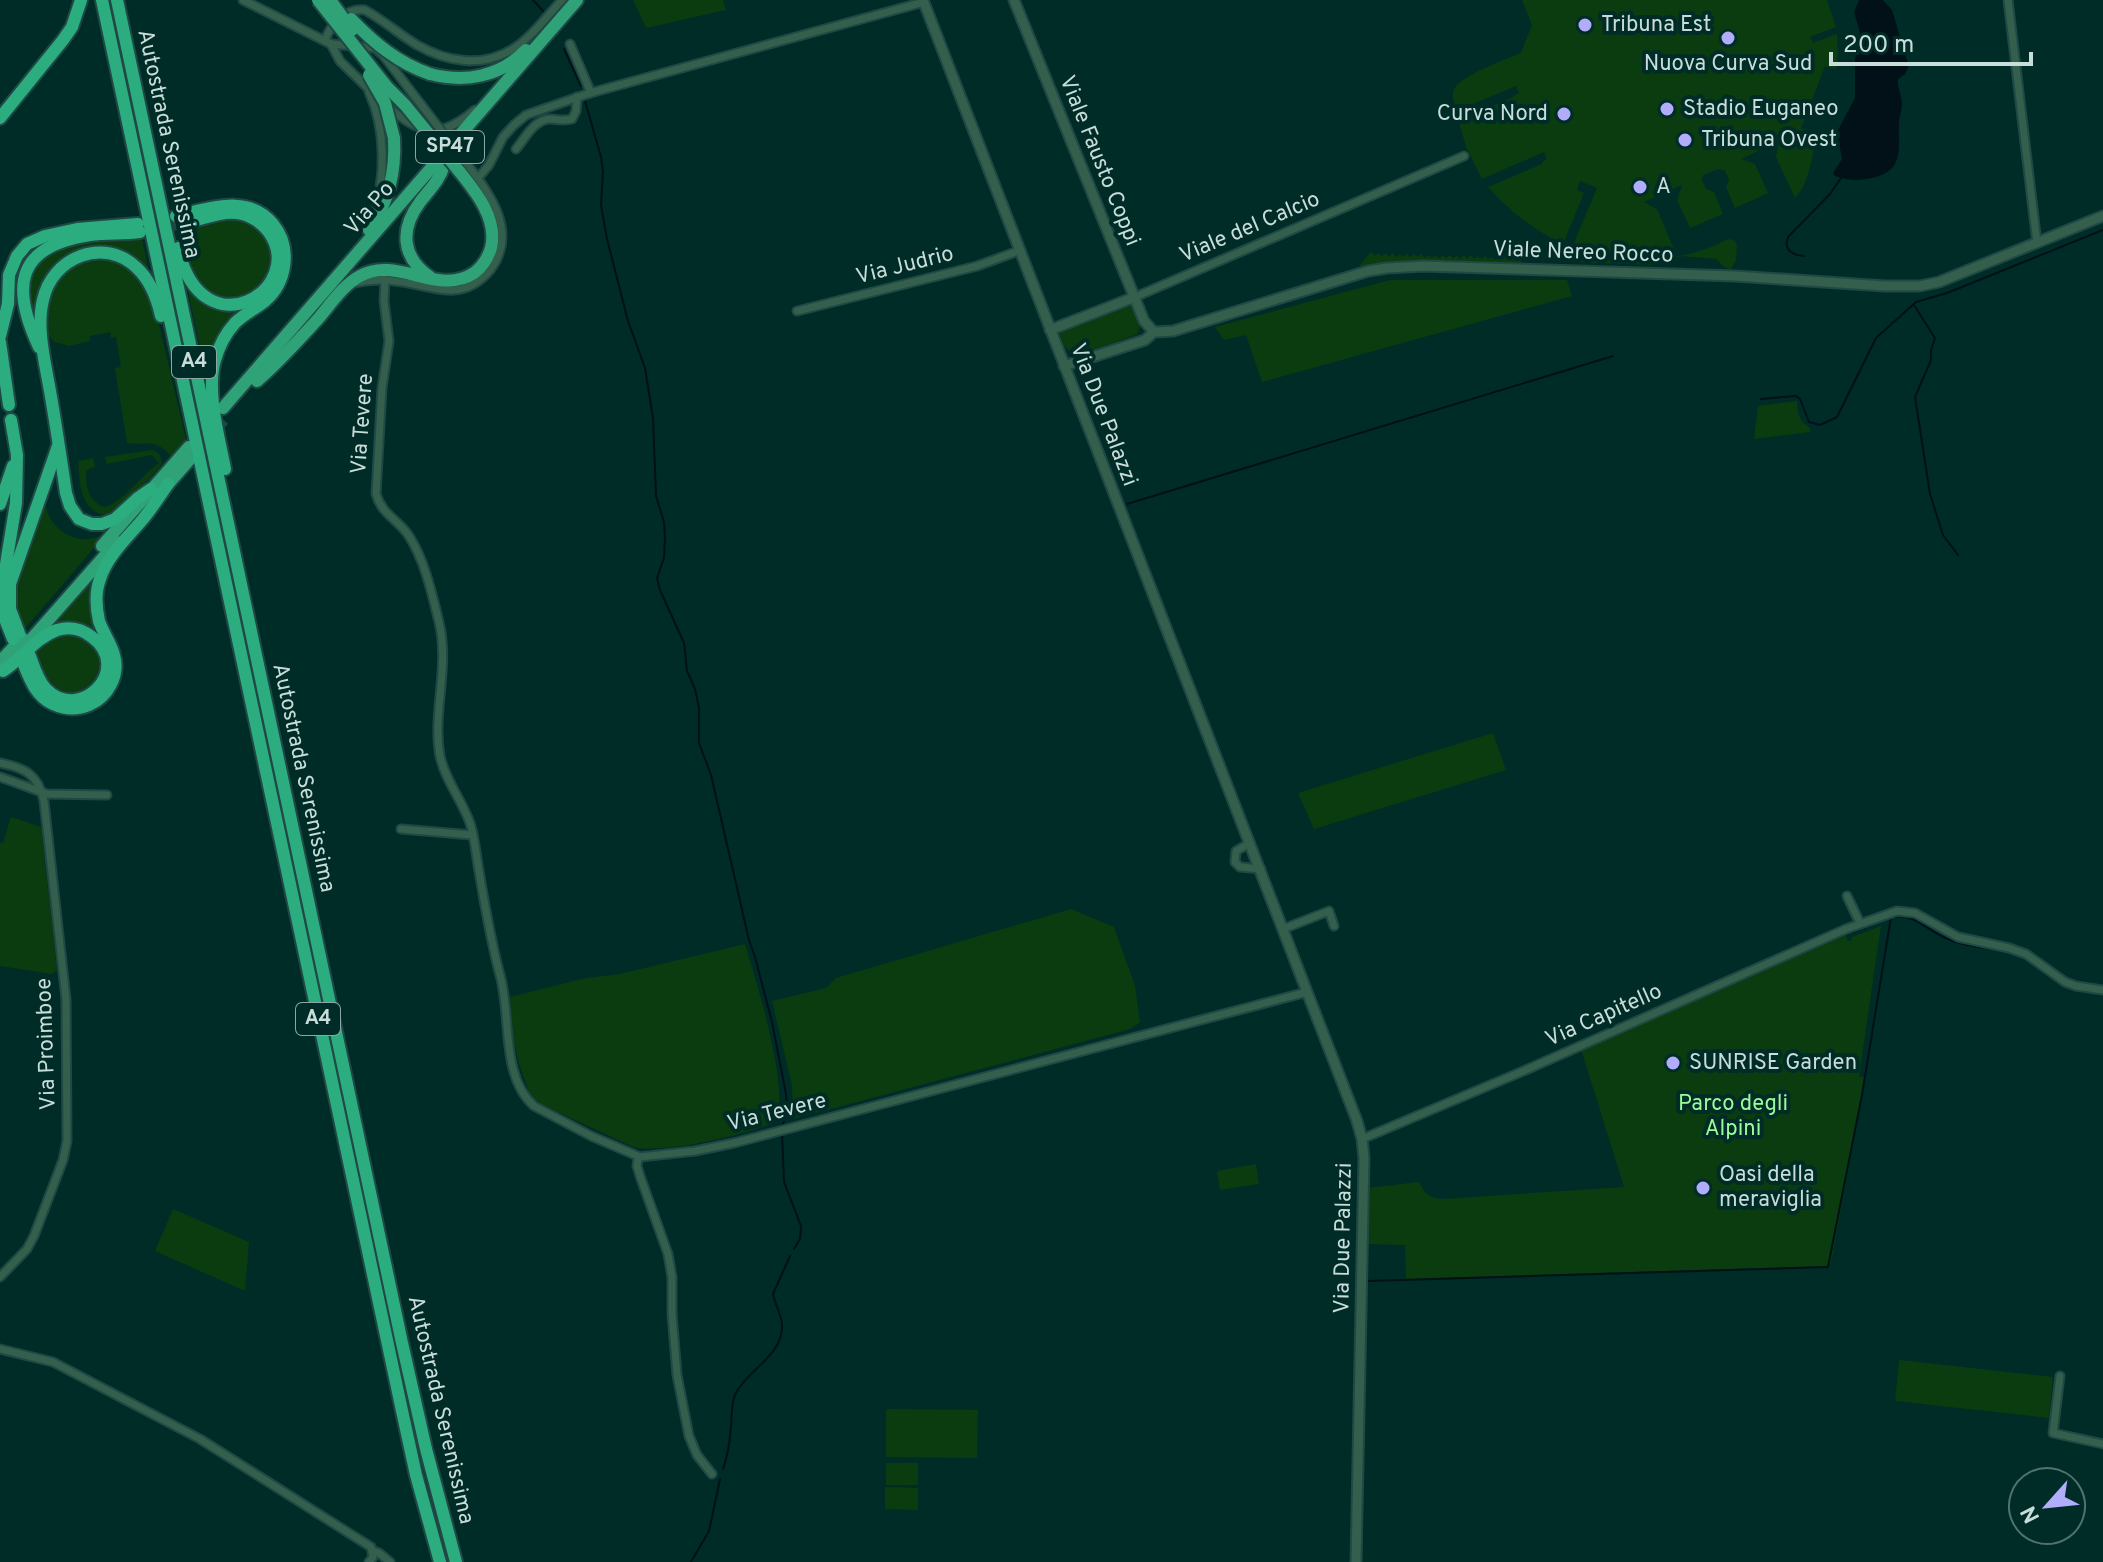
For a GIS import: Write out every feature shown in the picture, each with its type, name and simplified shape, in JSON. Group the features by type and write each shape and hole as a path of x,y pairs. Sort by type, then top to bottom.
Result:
{"highway":[{"path":"0,118 72,27 81,0"},
{"name":"Autostrada Serenissima","path":"102,0 398,1392 416,1475 440,1562"},
{"name":"Autostrada Serenissima","path":"117,0 402,1343 456,1562"},
{"path":"257,381 286,355 360,275 380,270 454,281 468,276 484,263 491,248 492,231 488,217 462,167 387,87 318,0"},
{"path":"318,0 377,88 388,113 395,160 391,186 382,209 322,294"},
{"path":"332,0 405,104"},
{"path":"332,0 385,51 403,63 430,74 456,79 469,79 497,70 521,55 577,0"},
{"name":"Via Po","path":"433,279 413,261 407,248 406,234 414,210 441,175 444,165 257,381 224,413 322,294 577,0"},
{"name":"SP47","path":"459,148 587,0"},
{"name":"A4","path":"142,118 163,175 181,259 199,293 209,300 230,305 254,299 265,290 272,278 277,254 271,235 250,217 235,213 177,220 227,205 246,206 259,212 275,226 285,253 279,283 266,300 245,314 230,330 219,347 213,370 215,412 240,548 246,605"},
{"path":"0,336 8,304 9,275 17,256 27,244 38,238 77,229 139,228 83,237 49,247 36,256 23,283 24,303 29,324 44,357"},
{"path":"1,669 39,640 67,628 86,633 100,644 107,660 105,678 96,691 82,699 68,700 47,690 26,658 37,692 58,706 73,708 87,706 106,692 115,674 116,662 97,611 99,581 109,561 154,506 189,453 109,523 85,522 73,512 67,499 44,357 41,308 54,275 66,263 93,252 105,252 137,267 151,286 169,348 181,372"},
{"path":"0,342 9,405"},
{"path":"11,420 17,455 16,503 1,595 3,614 16,636 10,609 10,584 59,444"},
{"path":"0,504 17,455"},
{"path":"1,669 168,484"},
{"path":"1,669 151,489"}],"street":[{"path":"243,0 328,43 375,48 403,81 462,167 478,178 494,203 502,224 501,251 485,275 472,285 444,290 385,279 349,285"},
{"path":"501,89 456,124 441,131 431,131 408,123 340,61 328,43 329,30 342,16 355,9 365,10 441,57 482,61 514,49 562,0"},
{"name":"Viale Fausto Coppi","path":"1014,0 1144,321 1154,332"},
{"path":"2008,0 2037,243"},
{"path":"478,178 486,171 503,137 526,115 577,97 924,1"},
{"name":"Via Due Palazzi","path":"924,1 1348,1095 1362,1139 1356,1562"},
{"path":"570,44 591,93"},
{"path":"366,86 378,116 382,167 380,189 367,232"},
{"path":"516,149 538,122 572,119 577,97"},
{"name":"Viale del Calcio","path":"1050,330 1135,297 1464,156"},
{"name":"Viale Nereo Rocco","path":"1064,366 1145,340 1154,332 1173,331 1339,279 1387,268 1424,266 1735,276 1920,286 1939,282 2103,216"},
{"name":"Via Judrio","path":"797,311 977,266 1021,250"},
{"name":"Via Tevere","path":"385,279 384,301 389,341 382,388 376,494 385,513 410,538 423,567 440,626 443,671 441,759 472,835 502,985 509,1049 518,1082 534,1106 638,1157 657,1157 734,1143 1307,992"},
{"path":"0,763 25,771 36,780 42,793"},
{"path":"0,777 42,793 107,795"},
{"name":"Via Proimboe","path":"0,1277 27,1249 34,1236 63,1160 67,1141 66,999 42,793"},
{"path":"401,829 472,835"},
{"path":"1250,843 1236,851 1235,862 1240,867 1261,869"},
{"path":"1847,896 1860,923"},
{"path":"1283,929 1329,911 1334,926"},
{"name":"Via Capitello","path":"1362,1139 1860,923 1897,911 1915,913 1958,937 2026,954 2065,982 2103,990"},
{"path":"638,1157 640,1176 668,1254 677,1375 689,1436 697,1455 712,1474"},
{"path":"0,1349 53,1362 200,1439 371,1547 373,1557 369,1562"},
{"path":"2060,1376 2053,1433 2103,1444"},
{"path":"373,1551 390,1562"}],"green space":[{"path":"633,0 723,0 726,10 646,28"},
{"name":"Stadio Euganeo","path":"1522,0 1827,0 1836,27 1810,37 1813,43 1837,34 1836,69 1825,66 1801,128 1818,134 1800,192 1795,198 1776,157 1779,141 1741,159 1755,164 1768,193 1735,208 1726,187 1729,180 1725,171 1718,169 1703,175 1706,189 1714,192 1723,214 1690,228 1677,200 1682,185 1644,202 1657,209 1674,249 1610,253 1573,245 1597,188 1580,181 1577,190 1584,193 1563,244 1532,226 1488,187 1542,164 1547,159 1544,152 1482,179 1467,149 1458,120 1511,98 1519,93 1516,86 1456,111 1453,94 1462,80 1521,53 1532,25"},
{"path":"233,216 249,221 264,234 272,259 263,284 236,301 208,294 186,264 178,227"},
{"path":"141,235 150,276 132,258 70,256 38,313 31,314 28,298 30,270 48,252 80,242"},
{"path":"1728,239 1737,244 1736,260 1731,269 1716,259 1682,256 1651,265 1568,262 1565,259 1570,254 1608,260 1650,260 1692,253"},
{"path":"1510,248 1522,263 1441,260 1360,265 1371,252 1375,256 1386,253 1389,257 1393,253 1396,257 1414,254 1418,257 1421,254 1425,258 1428,255 1439,258 1443,255 1446,258 1450,255 1460,259 1464,255 1467,259 1471,255 1474,259 1485,256 1495,260"},
{"path":"100,256 129,267 147,286 187,443 171,456 155,444 127,443 115,368 121,367 116,337 111,338 110,332 90,336 90,341 69,346 55,342 49,336 46,311 54,283 80,260"},
{"path":"1390,280 1567,280 1572,296 1262,382 1246,335 1224,340 1215,327"},
{"path":"187,286 214,308 230,309 248,305 211,355 202,357"},
{"path":"1131,305 1140,324 1136,335 1083,351 1075,352 1064,345 1060,334 1063,331"},
{"path":"1797,401 1799,416 1810,432 1754,439 1758,406"},
{"path":"152,450 159,455 162,464 125,504 108,515 89,507 81,488 78,461 93,458 95,466 86,471 87,488 94,501 104,507 118,500 159,463 152,455 107,464 105,457"},
{"path":"44,500 52,521 66,534 84,539 105,535 22,632 15,615 13,589"},
{"path":"103,564 96,578 107,646 96,634 42,635"},
{"path":"71,632 96,643 105,666 93,689 71,697 49,688 30,652 52,637"},
{"path":"1493,733 1506,770 1314,829 1298,793"},
{"path":"11,817 41,827 57,970 52,974 0,966 0,843 3,843"},
{"path":"1071,909 1114,927 1135,986 1140,1022 1130,1029 793,1119 792,1085 772,1001 826,988 836,978"},
{"name":"Parco degli Alpini","path":"1881,926 1859,1076 1866,1078 1829,1266 1406,1279 1405,1245 1366,1244 1367,1188 1419,1182 1428,1194 1442,1199 1624,1187 1581,1049 1845,934 1848,941"},
{"path":"745,944 776,1064 779,1109 774,1123 704,1142 664,1148 633,1147 533,1098 519,1064 513,1038 510,997"},
{"path":"1256,1164 1259,1184 1220,1190 1217,1171"},
{"path":"173,1209 249,1242 245,1291 155,1251"},
{"path":"1899,1360 2053,1377 2049,1418 1895,1401"},
{"path":"886,1409 978,1410 977,1458 886,1457"},
{"path":"886,1463 918,1463 918,1485 886,1485"},
{"path":"885,1487 918,1488 918,1510 885,1509"}],"shaded area":[{"path":"1859,0 1883,0 1892,10 1908,68 1898,79 1902,104 1898,158 1883,175 1853,180 1833,173 1842,159 1837,132 1855,98 1855,59 1860,33 1854,12"}],"waterway":[{"path":"533,0 543,11"},
{"path":"564,49 581,86"},
{"path":"585,101 601,157 601,205 607,239 628,321 645,368 653,418 656,496 665,538 664,558 657,578 684,643 687,671 699,708 699,743 711,775 749,940 772,1022 786,1094 787,1108 782,1128"},
{"path":"1804,256 1790,251 1788,237 1830,194 1841,178"},
{"path":"1761,399 1796,396 1809,422 1820,425 1837,417 1876,338 1916,302 1947,293 2103,230"},
{"path":"1914,305 1935,338 1931,360 1915,397 1930,494 1943,535 1958,555"},
{"path":"1127,504 1613,356"},
{"path":"1891,917 1915,920 1942,937 1957,942 2008,952"},
{"path":"1368,1281 1828,1267 1862,1095 1891,917"},
{"path":"1853,932 1882,920"},
{"path":"782,1134 784,1182 801,1226 800,1239 794,1249"},
{"path":"723,1469 735,1395 771,1354 781,1335 782,1324 773,1294 790,1256"},
{"path":"691,1562 709,1531 720,1479"}],"tunnel":[{"path":"155,229 178,224"},
{"path":"192,456 225,418"}],"place":[{"name":"Tribuna Est","path":"1585,25"},
{"name":"Nuova Curva Sud","path":"1728,38"},
{"name":"Stadio Euganeo","path":"1667,109"},
{"name":"Curva Nord","path":"1564,114"},
{"name":"Tribuna Ovest","path":"1685,140"},
{"name":"A","path":"1640,187"},
{"name":"SUNRISE Garden","path":"1673,1063"},
{"name":"Oasi della meraviglia","path":"1703,1188"}]}
